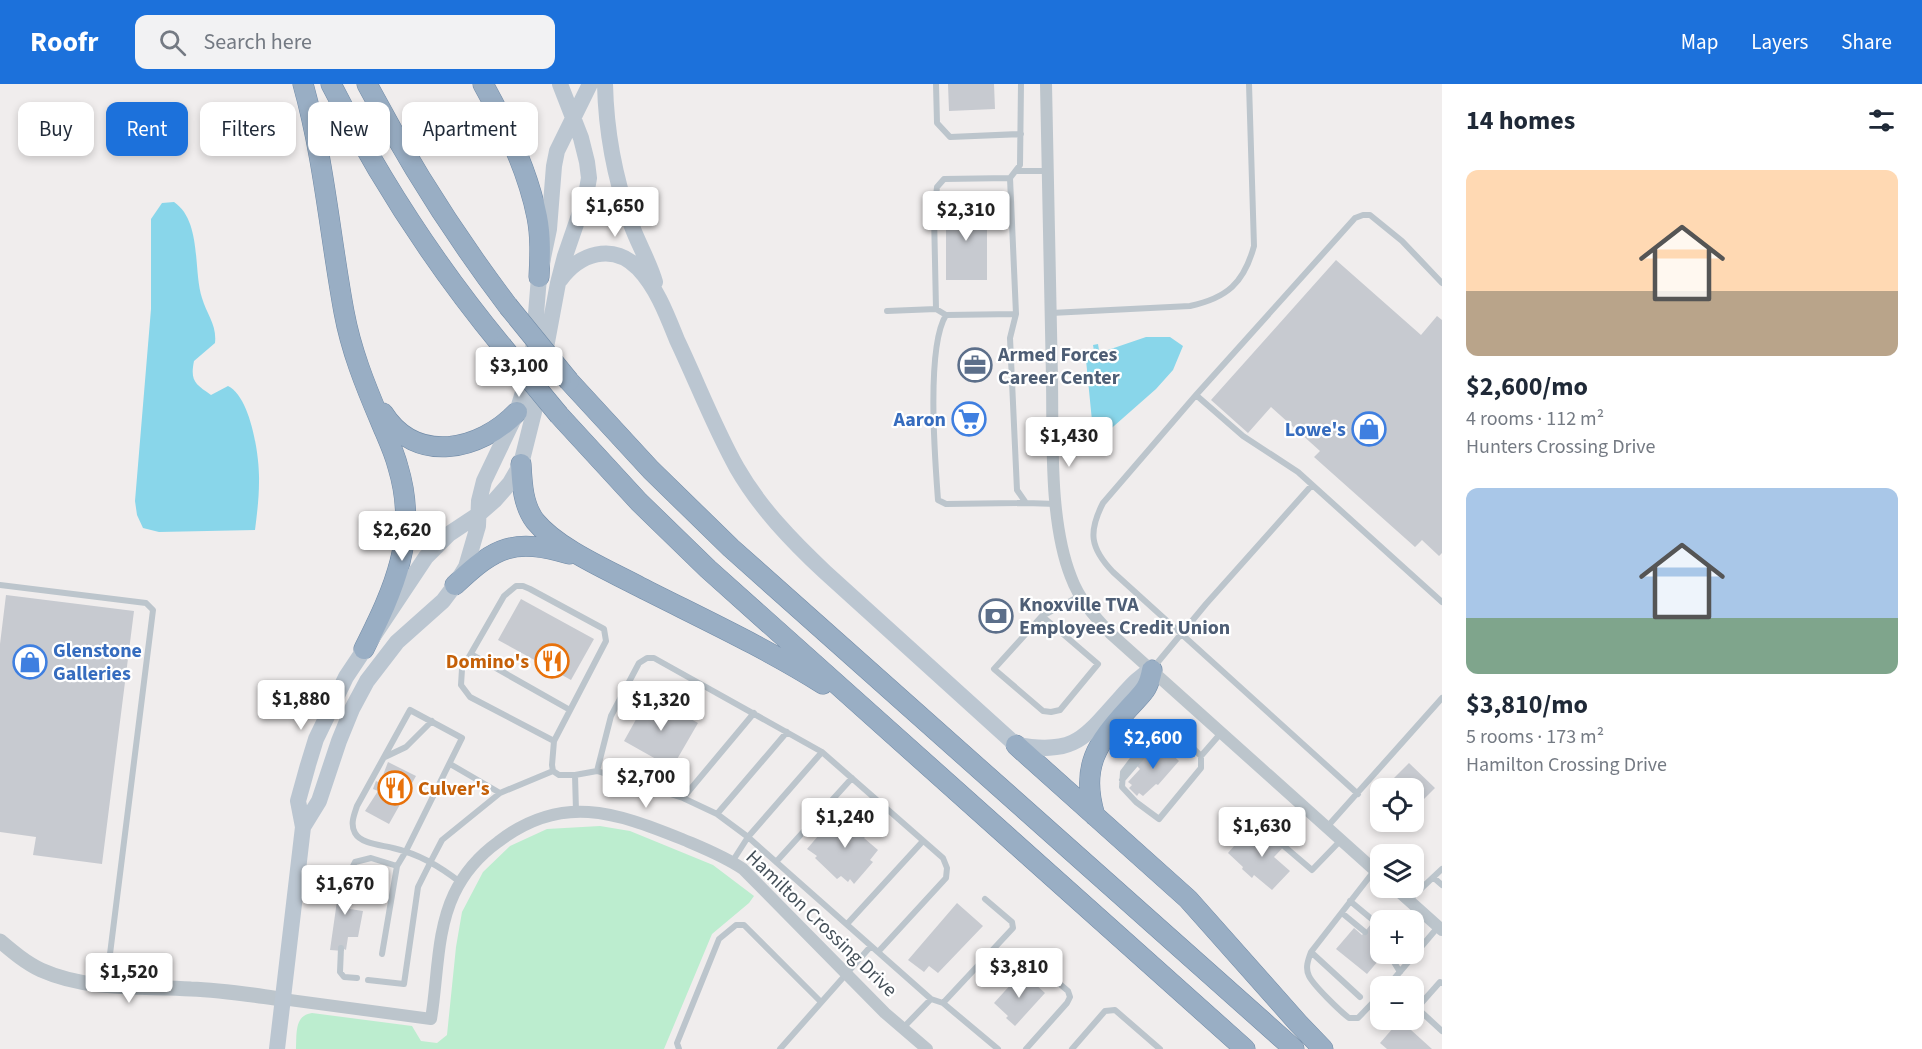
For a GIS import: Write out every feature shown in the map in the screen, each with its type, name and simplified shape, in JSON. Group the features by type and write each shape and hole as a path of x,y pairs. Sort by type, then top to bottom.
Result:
{"highway":[{"path":"303,84 314,122 352,348 398,466 405,508 399,570 386,604 364,649"},
{"path":"332,84 372,158 449,278 559,415 639,502 700,561 1245,1049"},
{"path":"367,84 427,190 473,260 569,381 651,470 731,548 1294,1049"},
{"path":"483,84 516,152 537,216 540,246 539,277"},
{"path":"365,386 387,419 400,433 422,444 437,447 477,441 499,428 517,412"},
{"path":"521,464 523,494 535,520 547,533 586,559 773,654 868,712"},
{"path":"455,585 489,557 519,545 549,548 586,559"},
{"path":"1095,816 1089,797 1090,769 1094,758 1113,726 1149,686 1152,670"},
{"path":"1016,745 1188,898 1323,1049"}],"main road":[{"path":"277,1049 303,827 298,801 316,739 330,707 364,649 426,557 449,534 479,514 510,483 521,464 534,412 558,283 586,195 589,178 587,162 574,119 560,84"},
{"path":"303,827 319,801 339,741 367,681 397,642 443,601 455,585 469,558 478,526 479,501 484,481 517,412 533,351 539,277 549,229 557,151 590,84"},
{"path":"605,84 609,126 621,189 630,221 653,276 661,303 734,461 776,522 818,565 1016,745 1042,749 1071,744 1098,724 1139,676 1152,670"},
{"path":"558,283 577,261 589,256 609,254 625,259 638,268 661,303"}],"street":[{"path":"1046,84 1056,504 1064,557 1071,579 1093,615 1110,633 1370,866"},
{"name":"Hamilton Crossing Drive","path":"282,999 430,1018 445,917 461,882 478,859 507,834 540,818 576,811 622,816 732,862 743,869 902,1029 927,1049"},
{"path":"1406,898 1440,928"},
{"path":"0,941 21,958 63,978 106,986 209,989 282,999"}],"lane":[{"path":"936,84 937,123 950,137 1021,134"},
{"path":"1021,84 1020,165 1010,178 1016,314 1010,338 1017,490 1026,503"},
{"path":"1050,313 1190,306 1211,301 1234,287 1249,266 1254,246 1249,84"},
{"path":"1016,171 1047,171"},
{"path":"936,309 934,214 937,187 944,179 1010,178"},
{"path":"1358,794 1102,560 1095,546 1093,534 1096,518 1103,503 1196,395 1355,218 1363,214 1370,215 1402,241 1442,283"},
{"path":"887,311 936,309 946,315 1016,314"},
{"path":"946,315 941,324 935,369 934,454 938,500 946,504 1056,504"},
{"path":"1196,395 1243,436 1283,462 1312,485 1442,602"},
{"path":"1152,670 1181,633 1312,485"},
{"path":"0,585 146,603 153,610 106,986"},
{"path":"554,741 466,693 461,685 462,669 504,596 516,586 530,589 604,629 606,641 554,741 553,771 559,775 575,776 597,771 683,798 717,814 748,837 931,999 943,1003 998,1049"},
{"path":"1042,616 1098,664 1060,710 1051,712 1043,711 994,669 1042,616 1080,596"},
{"path":"471,654 570,710"},
{"path":"597,771 610,716 639,663 647,658 654,658 822,752 943,858 948,868 946,878 878,952"},
{"path":"1328,827 1442,698"},
{"path":"382,954 397,866 406,851 462,738 410,710 357,806 352,821 354,832 360,839 406,851 431,861 461,882"},
{"path":"683,798 754,713"},
{"path":"383,758 406,747 432,722"},
{"path":"1163,725 1172,728 1199,754 1201,768 1159,819 1136,802 1122,787 1121,781 1123,772 1129,764 1155,730 1163,725"},
{"path":"717,814 787,732"},
{"path":"1199,754 1221,733"},
{"path":"1121,781 1152,745 1163,736 1169,736 1199,754"},
{"path":"732,862 748,837 822,752"},
{"path":"450,764 500,793"},
{"path":"368,980 404,984 418,887 442,840 500,793 553,771"},
{"path":"575,776 576,811"},
{"path":"776,862 852,778"},
{"path":"1244,812 1312,870 1341,839"},
{"path":"847,924 924,841"},
{"path":"352,868 355,862 371,858 397,866"},
{"path":"1409,901 1442,869"},
{"path":"1434,878 1442,885"},
{"path":"1370,880 1350,901 1311,952 1307,963 1309,976 1349,1018 1358,1017 1370,1004"},
{"path":"943,1003 1013,928 1011,922 986,899"},
{"path":"1350,901 1370,918"},
{"path":"1342,913 1365,932"},
{"path":"679,1049 677,1043 719,939 736,925 744,925 820,1001"},
{"path":"1424,944 1440,928"},
{"path":"780,1049 871,945"},
{"path":"341,948 340,972 344,976 357,978"},
{"path":"1311,952 1360,997"},
{"path":"1026,1049 1070,997 1068,991 1034,962"},
{"path":"1395,964 1400,972"},
{"path":"1397,976 1406,964"},
{"path":"1442,983 1440,982 1417,1008 1442,1030"},
{"path":"902,1029 931,999"},
{"path":"1072,1049 1105,1011 1110,1009 1115,1010 1160,1049"}],"green space":[{"path":"600,826 630,831 713,865 754,896 749,903 712,934 664,1049 296,1049 299,1022 302,1017 312,1013 412,1026 421,1041 437,1043 447,1035 462,912 483,872 510,846 547,829"}],"water":[{"path":"174,202 183,210 193,233 199,287 215,337 215,343 194,361 193,378 211,395 228,386 243,402 256,444 259,471 255,530 159,532 143,528 137,515 135,501 151,309 151,219 162,203"},
{"path":"1146,337 1170,337 1183,346 1173,370 1156,389 1106,433 1093,431 1086,360 1094,351 1093,345 1098,344 1099,350 1105,351"}],"building":[{"path":"948,84 994,84 995,109 949,111"},
{"path":"946,204 987,204 987,280 946,280"},
{"name":"Lowe's","path":"1336,260 1421,335 1437,316 1442,320 1442,553 1439,556 1422,540 1415,547 1314,457 1320,451 1271,407 1248,433 1211,400"},
{"path":"6,595 134,611 102,864 33,855 36,837 0,832 0,644"},
{"path":"521,599 594,639 571,680 498,640"},
{"path":"649,696 698,723 672,768 624,741"},
{"path":"1160,743 1179,761 1158,785 1156,784 1143,796 1139,793 1137,796 1129,788 1132,785 1128,782 1140,769 1137,766"},
{"path":"388,762 416,776 389,824 365,811 378,791 373,789 376,781 380,783"},
{"path":"1409,763 1435,788 1424,799 1424,778 1394,778"},
{"path":"849,814 860,825 864,820 873,828 864,838 878,850 870,860 873,862 854,884 850,879 848,882 841,876 837,879 815,858 817,856 807,849 829,823 833,826 840,818 842,822"},
{"path":"1276,829 1289,841 1274,857 1290,871 1272,890 1254,875 1252,878 1228,853 1246,832 1261,846"},
{"path":"341,873 354,874 350,909 363,911 358,937 348,937 344,951 330,950"},
{"path":"957,903 983,926 938,973 929,966 924,972 908,960"},
{"path":"1370,925 1370,964 1376,964 1367,974 1336,949 1354,928 1362,935"},
{"path":"1022,972 1045,993 1015,1026 994,1003"},
{"path":"1391,1030 1411,1030 1432,1049 1387,1049 1380,1043"}],"place":[{"name":"Armed Forces Career Center","path":"975,365"},
{"name":"Aaron","path":"969,419"},
{"name":"Lowe's","path":"1369,429"},
{"name":"Knoxville TVA Employees Credit Union","path":"996,616"},
{"name":"Domino's","path":"552,661"},
{"name":"Glenstone Galleries","path":"30,662"},
{"name":"Culver's","path":"395,788"}]}
